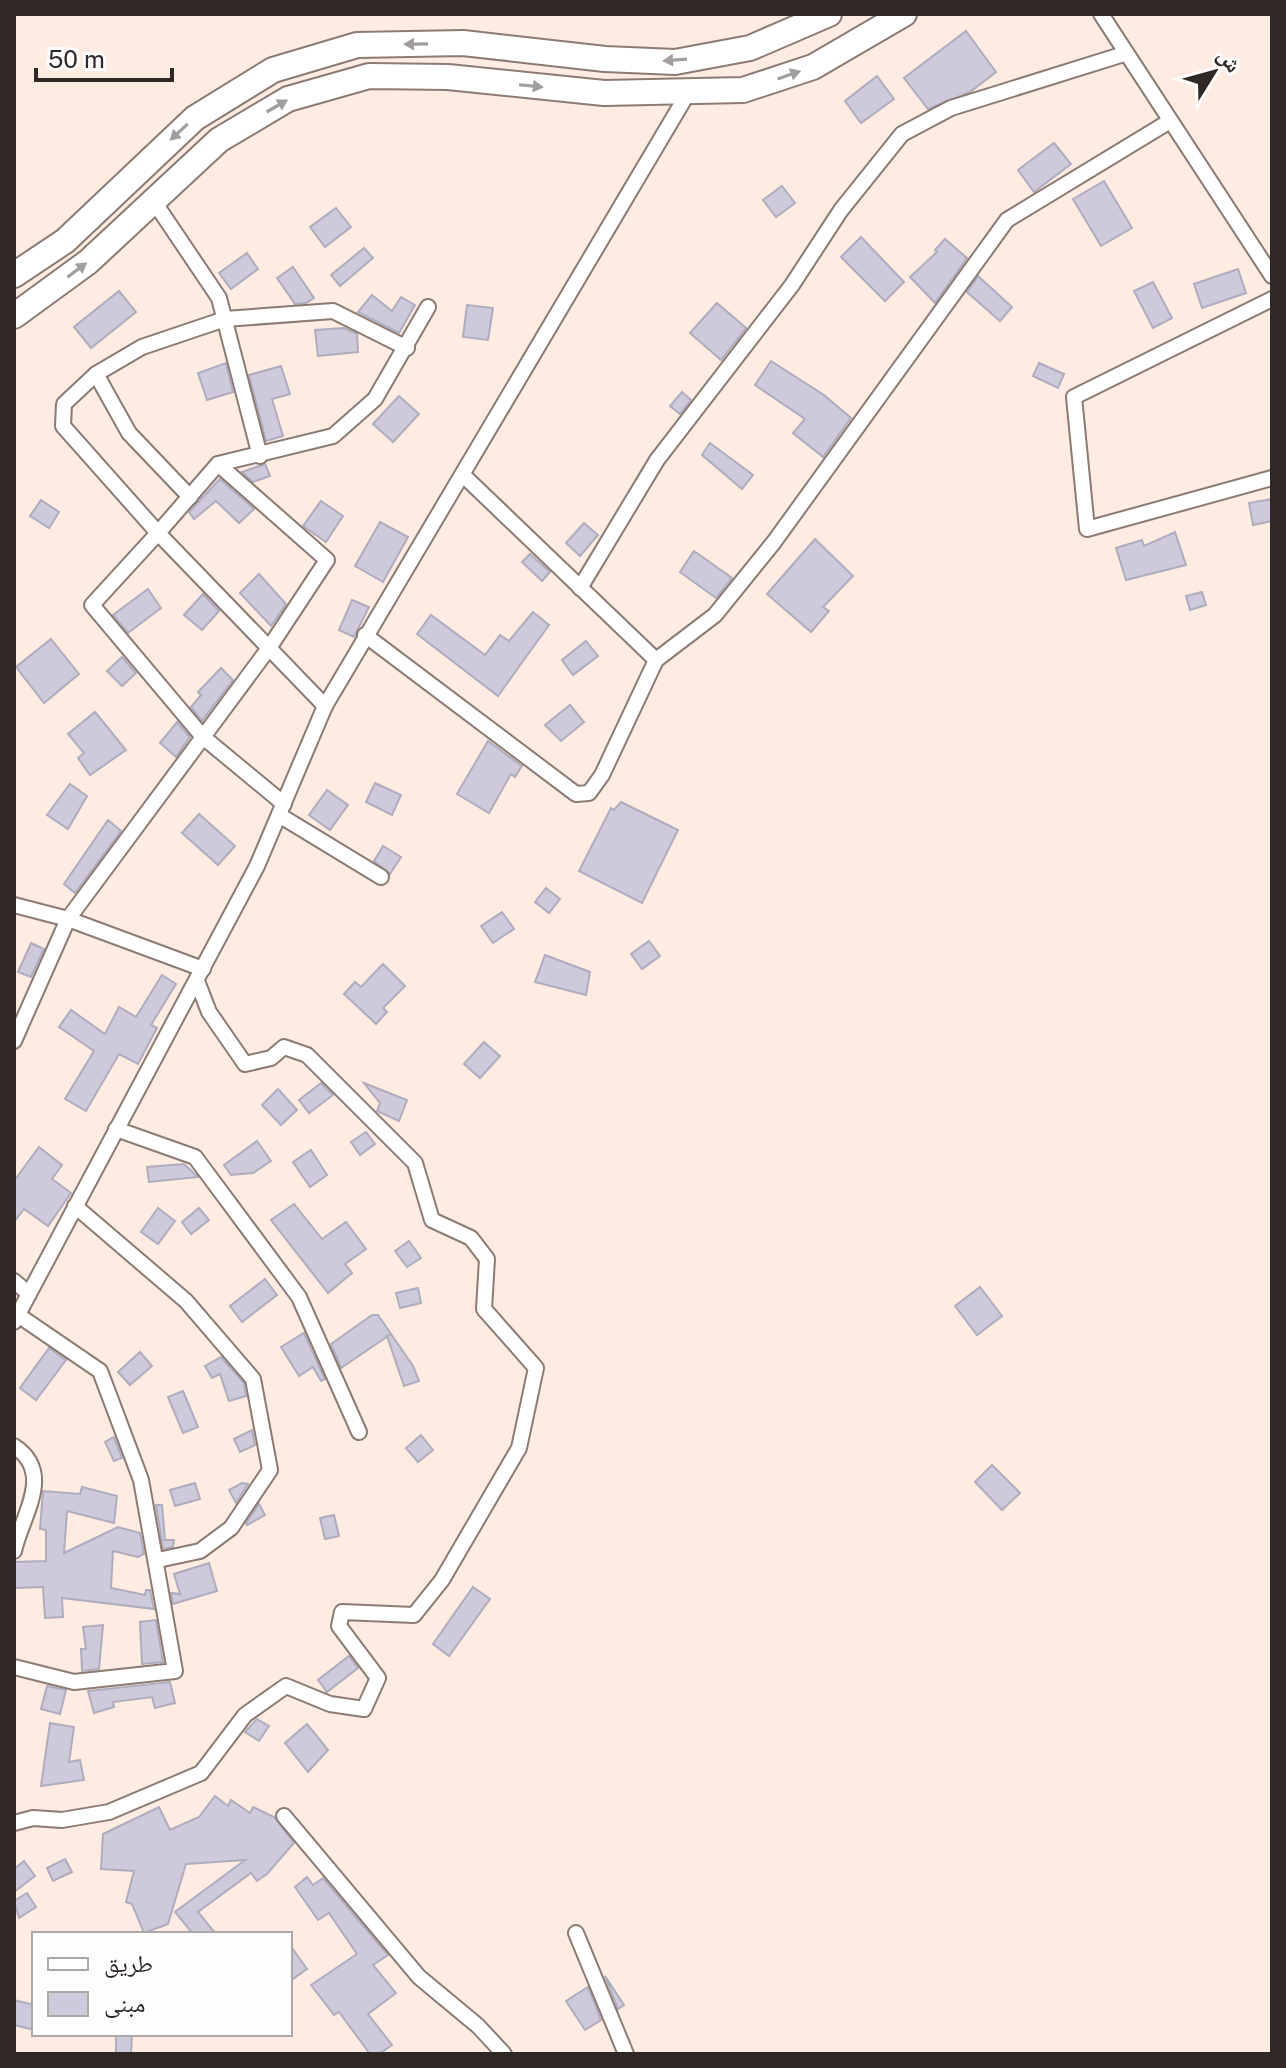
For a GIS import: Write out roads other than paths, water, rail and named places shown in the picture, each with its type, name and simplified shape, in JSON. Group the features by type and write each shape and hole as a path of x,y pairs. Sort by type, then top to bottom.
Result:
{"main road":[{"path":"14,275 65,241 195,118 273,70 357,45 463,43 605,59 675,62 750,48 829,14"},
{"path":"15,312 88,262 219,140 288,99 369,76 448,77 604,93 743,90 813,67 904,14"}],"street":[{"path":"1101,14 1124,54 1272,276"},
{"path":"580,588 657,460 792,285 841,210 902,134 951,108 1124,54"},
{"path":"14,1667 74,1682 175,1671 158,1560 141,1480 100,1371 16,1318 257,866 325,706 688,93"},
{"path":"365,635 576,794 589,793 602,775 656,660 715,615 774,542 1007,220 1170,121"},
{"path":"153,200 219,298 260,456"},
{"path":"1272,299 1074,397 1087,529 1272,478"},
{"path":"381,877 282,809 203,737 92,605 218,464 333,436 375,399 428,307"},
{"path":"325,706 158,533 63,426 64,404 96,374 142,347 225,319 333,311 407,348"},
{"path":"96,374 129,433 190,497"},
{"path":"14,1041 68,919 269,648 327,560 218,464"},
{"path":"463,475 656,660"},
{"path":"14,905 68,919 200,975"},
{"path":"14,1823 33,1818 62,1820 109,1812 201,1773 245,1715 286,1686 330,1704 364,1709 378,1678 339,1626 342,1612 414,1615 442,1580 519,1448 522,1435 536,1368 484,1309 487,1259 471,1238 432,1220 415,1163 307,1055 284,1047 271,1058 245,1064 209,1012 200,975"},
{"path":"116,1129 195,1157 299,1297 359,1432"},
{"path":"75,1206 186,1301 253,1379 270,1470 231,1528 200,1551 158,1560"},
{"path":"14,1281 29,1294"},
{"path":"14,1446 27,1455 37,1486 14,1551"},
{"path":"284,1816 419,1977 478,2026 504,2054"},
{"path":"576,1933 626,2054"}]}
